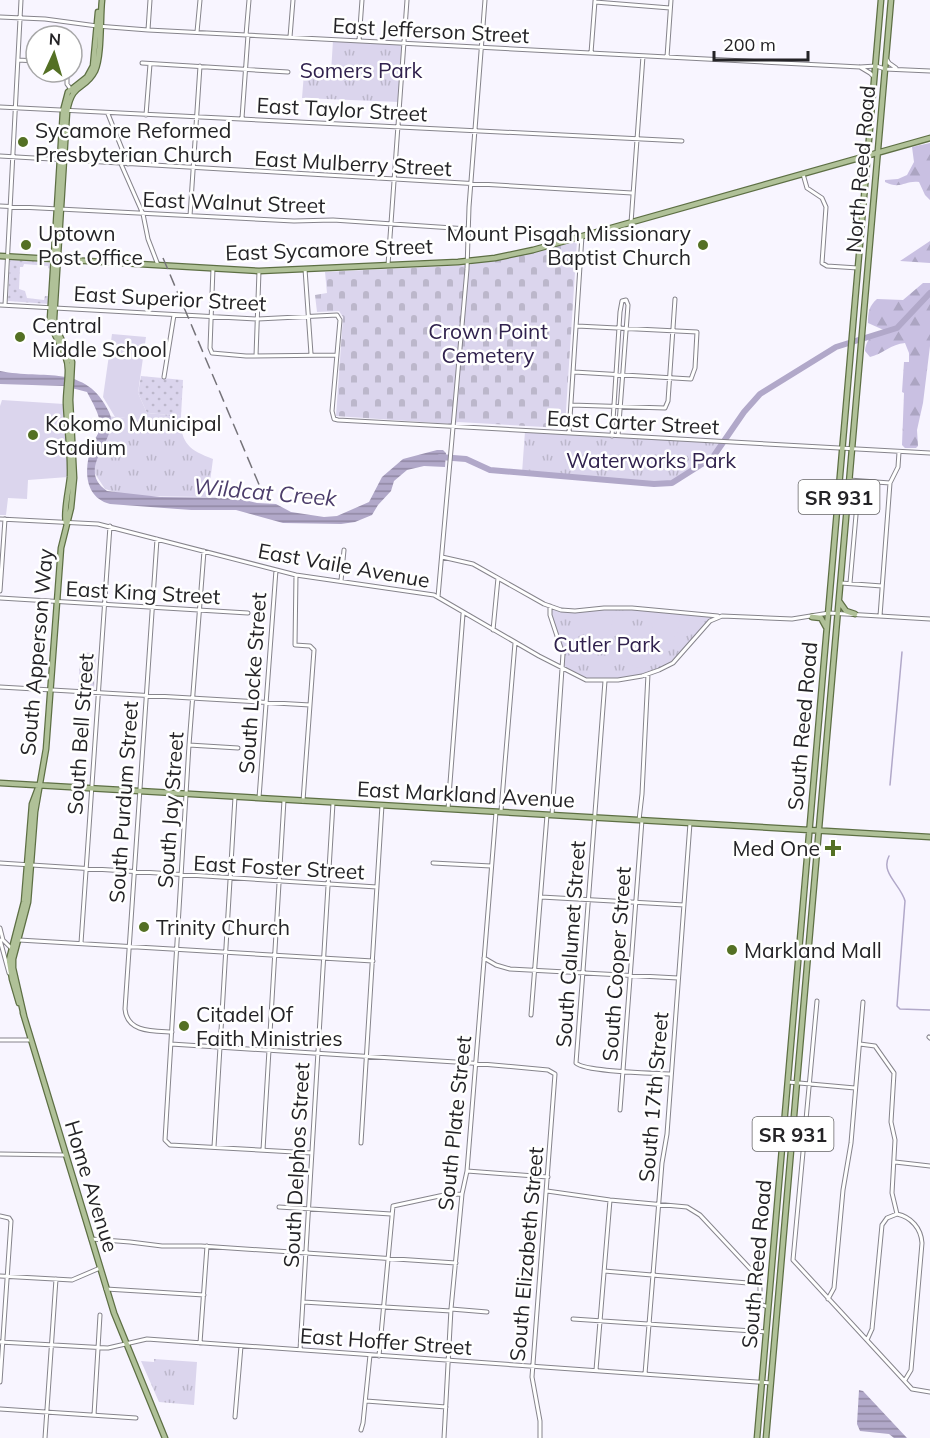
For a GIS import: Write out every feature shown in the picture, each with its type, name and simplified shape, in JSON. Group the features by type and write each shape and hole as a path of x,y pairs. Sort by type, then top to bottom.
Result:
{"main road":[{"path":"72,91 88,80 95,71 98,61 100,0"},
{"name":"North Reed Road","path":"859,268 881,0"},
{"name":"North Reed Road","path":"868,270 891,0"},
{"name":"South Apperson Way","path":"12,979 9,960 24,902 29,866 32,804 39,785 46,749 61,548 68,496 70,369 66,353 51,327 65,100 72,91"},
{"name":"East Sycamore Street","path":"0,256 259,271 467,261 520,253 930,138"},
{"name":"South Reed Road","path":"757,1438 859,268"},
{"name":"South Reed Road","path":"766,1438 868,270"},
{"path":"839,601 846,611 855,614"},
{"path":"812,617 825,621 827,632"},
{"name":"East Markland Avenue","path":"0,783 930,837"},
{"name":"South Apperson Way","path":"13,950 14,968 24,1016"},
{"name":"Home Avenue","path":"12,979 106,1289 165,1438"}],"street":[{"path":"2,305 7,256 21,0"},
{"path":"148,30 150,0"},
{"path":"197,32 200,0"},
{"path":"242,118 249,0"},
{"path":"290,38 292,0"},
{"path":"359,41 362,0"},
{"path":"388,265 407,0"},
{"path":"438,597 454,427 485,0"},
{"path":"667,57 671,0"},
{"path":"591,53 595,1 670,8"},
{"name":"East Jefferson Street","path":"0,17 148,30 876,66 885,69 930,71"},
{"path":"631,223 643,56"},
{"path":"886,57 891,65 900,70"},
{"path":"18,60 24,60"},
{"path":"142,63 288,72"},
{"path":"146,115 150,64"},
{"path":"190,216 200,66"},
{"path":"860,67 870,73 875,81"},
{"path":"67,84 72,91"},
{"name":"East Taylor Street","path":"0,107 682,141"},
{"path":"108,114 128,164"},
{"name":"East Mulberry Street","path":"0,156 632,193"},
{"path":"122,164 143,214 148,239 159,265"},
{"path":"803,174 807,188 822,198 826,207 822,263 827,266 859,268"},
{"name":"East Walnut Street","path":"0,206 468,229"},
{"path":"569,434 582,236"},
{"path":"213,268 211,352 256,356 337,355"},
{"path":"305,269 311,354"},
{"path":"256,356 259,271"},
{"path":"571,405 643,409 663,409 667,406 675,299"},
{"path":"612,436 619,328 622,301 626,300 628,305 618,436"},
{"name":"East Superior Street","path":"2,305 258,319 339,317 337,355"},
{"path":"164,377 174,315"},
{"path":"574,372 691,379 697,332 577,326"},
{"name":"East Carter Street","path":"337,355 332,411 334,419 930,453"},
{"path":"880,616 890,483 898,467 899,452"},
{"path":"849,480 890,483"},
{"path":"850,583 859,481"},
{"path":"0,591 2,519"},
{"name":"East Vaile Avenue","path":"2,519 110,526 296,575 438,597 463,614 583,679 605,681 628,679 648,674 673,663 710,621 722,616"},
{"name":"South Bell Street","path":"81,943 110,526"},
{"name":"South Purdum Street","path":"157,539 124,1009 126,1017 133,1025 141,1029 172,1032"},
{"path":"340,582 344,550"},
{"name":"South Jay Street","path":"204,551 189,745 165,1132 166,1143 213,1147"},
{"path":"442,557 468,562 542,603 569,611 619,607 764,619 829,614 930,619"},
{"name":"South Locke Street","path":"259,798 276,570"},
{"path":"296,575 295,645 314,648 303,801"},
{"path":"493,630 498,578"},
{"path":"841,583 882,586"},
{"name":"East King Street","path":"0,598 248,613"},
{"path":"531,1015 563,654 550,615 550,606"},
{"path":"448,809 463,614"},
{"name":"South Plate Street","path":"444,1438 451,1310 466,1171 491,866 515,643"},
{"name":"South Cooper Street","path":"620,1110 636,902 648,674"},
{"name":"South Calumet Street","path":"605,681 576,1060 578,1065 623,1071"},
{"path":"0,687 310,705"},
{"path":"189,745 238,748"},
{"name":"South Locke Street","path":"213,1147 235,797"},
{"path":"263,1150 284,800"},
{"name":"South Delphos Street","path":"300,1350 333,803"},
{"path":"361,1143 382,806"},
{"name":"South 17th Street","path":"645,1374 690,823"},
{"name":"East Foster Street","path":"0,863 377,887"},
{"path":"433,863 491,866"},
{"path":"541,897 684,905"},
{"path":"0,928 3,940 13,950"},
{"path":"16,939 373,961"},
{"name":"Home Avenue","path":"0,940 12,979"},
{"path":"484,958 501,967 678,978"},
{"path":"817,1001 793,1258 904,1380 915,1390 930,1392"},
{"path":"828,1299 834,1288 843,1190 851,1143 863,1002"},
{"path":"0,1040 31,1040"},
{"path":"171,1044 475,1064"},
{"path":"860,1044 875,1046 894,1070 891,1122 896,1140 892,1193 897,1214"},
{"name":"South Elizabeth Street","path":"475,1064 548,1070 554,1073 556,1078 532,1366 532,1386 540,1421 540,1438"},
{"path":"623,1071 671,1074"},
{"path":"788,1082 855,1088"},
{"path":"213,1147 312,1153"},
{"path":"0,1154 65,1155"},
{"path":"894,1162 930,1166"},
{"path":"466,1171 548,1177"},
{"path":"547,1191 610,1200 685,1206 694,1210 757,1276 760,1284 760,1304 768,1307"},
{"path":"379,1356 393,1206 449,1194 462,1194"},
{"path":"596,1370 610,1200"},
{"path":"279,1207 392,1214"},
{"path":"867,1340 872,1329 882,1225 887,1218 897,1214 916,1226 922,1236 910,1370 904,1380"},
{"path":"0,1216 10,1219 0,1382"},
{"path":"91,1239 162,1246 207,1246 456,1263"},
{"path":"200,1343 207,1246"},
{"path":"0,1276 72,1280 100,1268"},
{"path":"604,1271 760,1284"},
{"path":"45,1438 56,1279"},
{"path":"106,1289 204,1294"},
{"path":"303,1302 487,1312"},
{"path":"94,1416 100,1315"},
{"path":"573,1319 766,1332"},
{"name":"East Hoffer Street","path":"1,1342 99,1348 144,1339 771,1383"},
{"path":"235,1417 241,1346"},
{"path":"361,1430 370,1355"},
{"path":"366,1401 446,1407"},
{"path":"0,1409 136,1418"}],"green space":[{"name":"Somers Park","path":"333,40 403,43 399,102 302,98 304,73 331,73"},
{"path":"930,143 930,200 919,182 895,185 885,182 885,180 898,179 907,175 914,162 912,147"},
{"name":"Crown Point Cemetery","path":"577,241 565,426 562,428 458,422 451,424 336,416 343,317 339,311 317,312 315,295 327,293 325,272 470,265"},
{"path":"930,241 930,263 900,261"},
{"path":"10,259 52,263 49,304 8,301","holes":["24,264 48,266 50,269 49,296 45,296 44,300 27,298 25,291 19,289 20,267"]},
{"path":"923,283 930,283 930,346 917,430 918,446 905,448 902,445 904,393 902,392 904,362 909,362 909,353 905,343 895,345 870,357 865,351 867,342 871,337 886,331 868,323 868,316 877,299 903,300"},
{"path":"112,334 146,337 138,393 147,413 146,420 115,417 103,397"},
{"path":"141,376 183,380 181,416 147,413 138,393"},
{"name":"Kokomo Municipal Stadium","path":"2,400 64,404 68,477 28,480 27,499 8,498 6,515 0,515 0,406"},
{"path":"147,413 181,416 182,432 187,444 197,452 213,459 208,497 128,496 105,489 92,469 106,416 146,420"},
{"name":"Waterworks Park","path":"525,431 724,442 713,457 672,483 654,484 522,473"},
{"name":"Cutler Park","path":"550,606 569,611 619,607 722,616 715,618 673,663 659,670 628,679 586,680 562,669 563,654 550,615"},
{"path":"581,614 613,616 608,648 591,641 583,632"},
{"path":"679,616 679,627 675,636 668,643 658,647 651,620"},
{"path":"636,646 654,659 638,668 623,661"},
{"path":"81,652 96,653 94,688 78,687"},
{"path":"154,1359 197,1362 194,1405 159,1402 141,1361 154,1362"}],"shaded area":[{"path":"0,371 76,380 88,386 100,397 109,412 111,422 95,472 98,482 107,491 160,497 236,498 257,503 276,504 291,512 324,517 337,516 369,502 382,477 403,459 443,450 446,453 445,467 424,466 407,470 394,481 391,491 372,515 355,522 341,524 283,523 236,510 191,510 110,504 95,495 88,480 89,454 99,432 100,423 87,392 64,386 0,384"},
{"path":"859,1390 863,1391 907,1438 894,1438 889,1434 860,1431 857,1424"}],"waterway":[{"name":"Wildcat Creek","path":"440,457 466,459 490,470 654,484 672,483 713,457 744,412 760,394 836,347 897,328 930,293"},
{"path":"890,785 902,652"},
{"path":"889,856 887,868 905,901 897,1006 900,1009 930,1010"}],"railway":[{"path":"163,258 266,501"}],"place":[{"name":"Sycamore Reformed Presbyterian Church","path":"23,142"},
{"name":"Uptown Post Office","path":"26,245"},
{"name":"Mount Pisgah Missionary Baptist Church","path":"703,245"},
{"name":"Central Middle School","path":"20,337"},
{"name":"Kokomo Municipal Stadium","path":"33,435"},
{"name":"Med One","path":"833,848"},
{"name":"Trinity Church","path":"144,927"},
{"name":"Markland Mall","path":"732,950"},
{"name":"Citadel Of Faith Ministries","path":"184,1026"}]}
